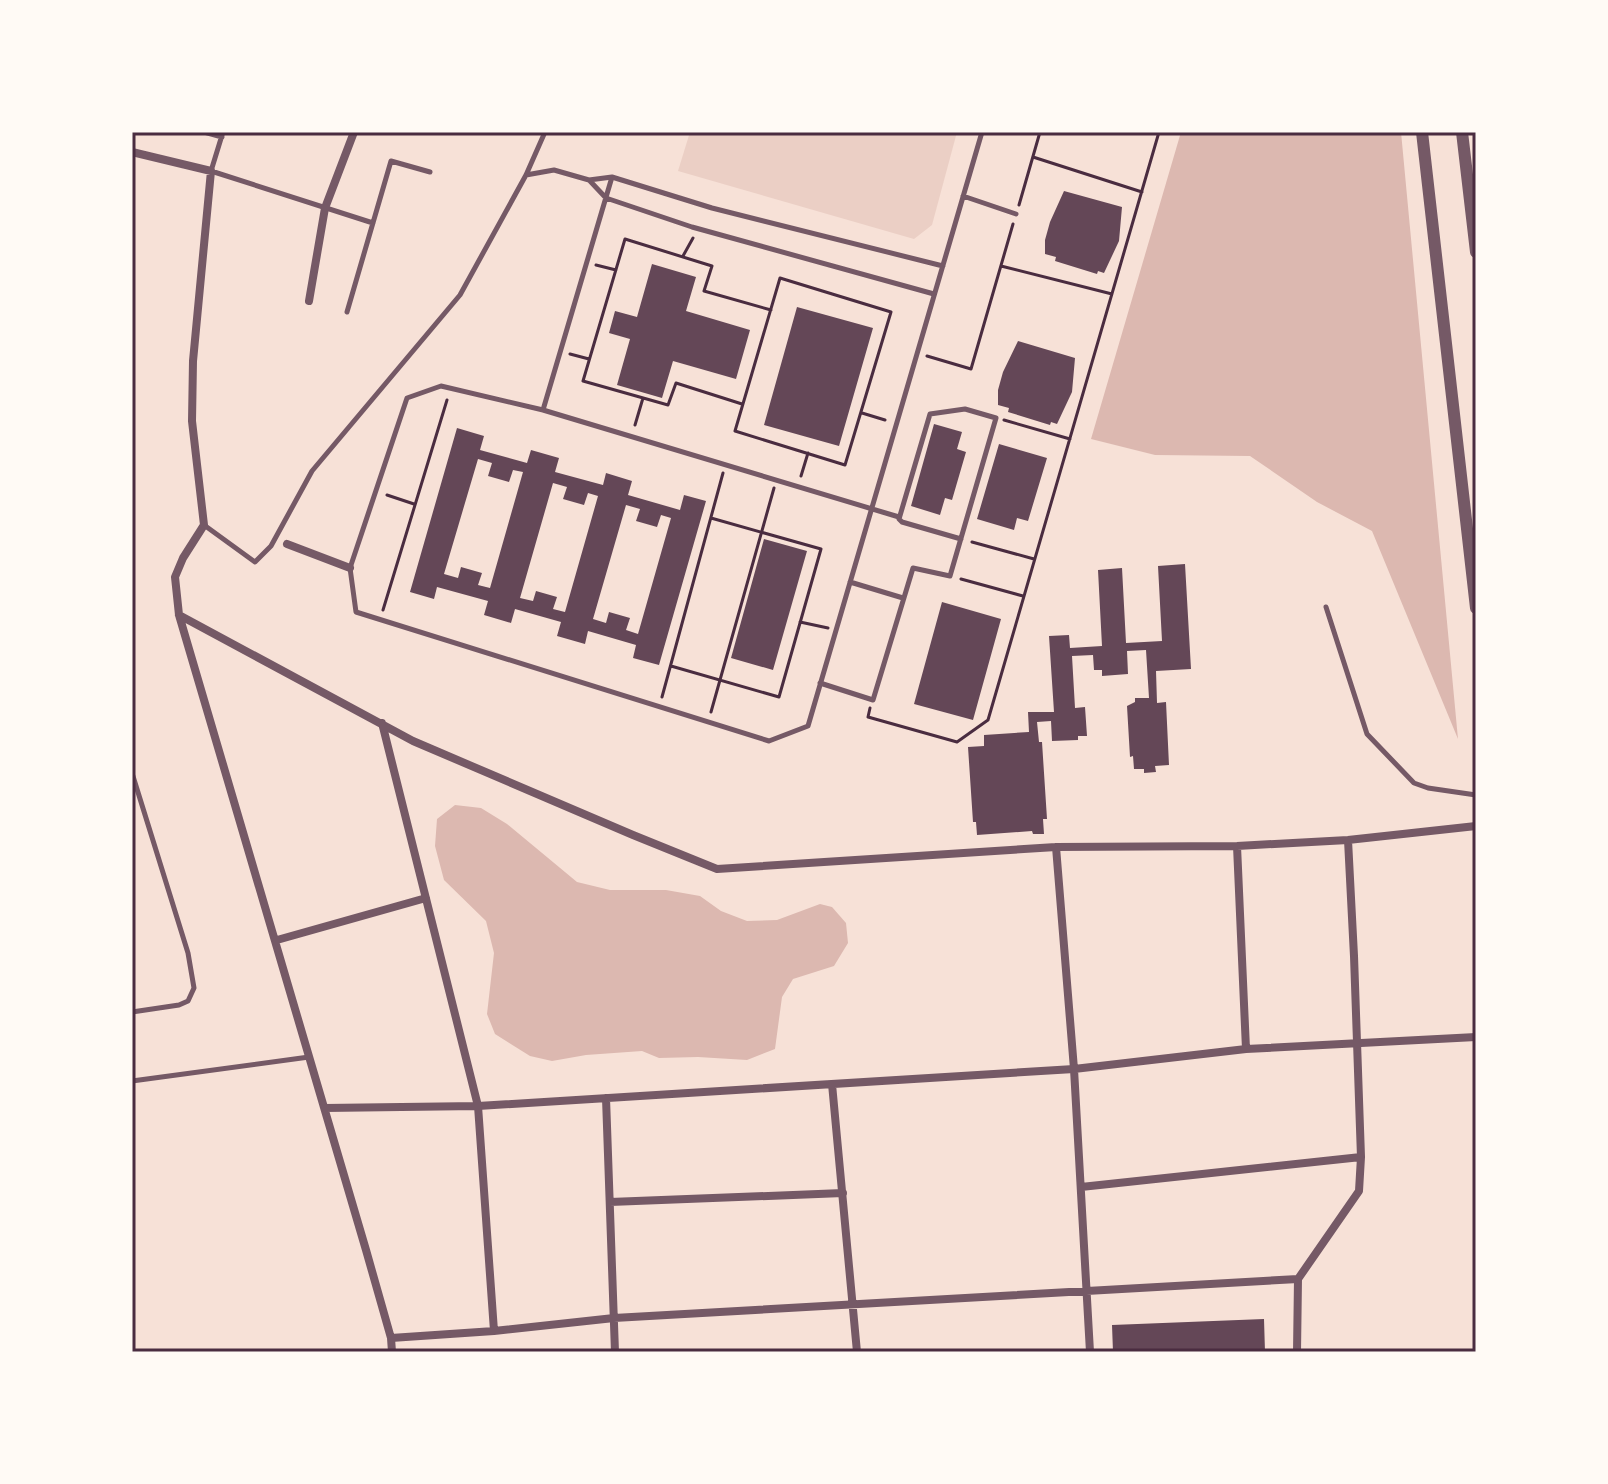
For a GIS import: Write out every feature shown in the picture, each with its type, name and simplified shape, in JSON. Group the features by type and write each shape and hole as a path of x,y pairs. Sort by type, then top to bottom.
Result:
{"street":[{"path":"309,301 325,208 354,132"},
{"path":"1422,132 1476,608"},
{"path":"1462,132 1476,252"},
{"path":"132,152 211,171 193,361 192,421 204,525 175,577 179,615 277,940 391,1338 392,1352"},
{"path":"287,544 350,568"},
{"path":"179,615 413,741 717,869 1056,847 1237,846 1348,840 1476,826"},
{"path":"382,723 478,1106 494,1331"},
{"path":"1297,1352 1298,1279 1359,1191 1361,1157 1348,840"},
{"path":"1237,846 1246,1049"},
{"path":"1056,847 1074,1069 1090,1352"},
{"path":"277,940 426,898"},
{"path":"325,1108 478,1106 1074,1069 1246,1049 1476,1037"},
{"path":"832,1084 857,1352"},
{"path":"606,1098 615,1352"},
{"path":"1081,1187 1361,1157"},
{"path":"610,1202 843,1193"},
{"path":"391,1338 614,1318 1298,1279"}],"lane":[{"path":"204,132 222,135 211,171 373,223"},
{"path":"204,525 255,562 271,546 312,471 460,295 526,175 544,132"},
{"path":"961,539 902,522 899,517 871,509 776,480 632,438 543,410 441,386 407,398 350,568 356,612 769,741 808,726 820,683 871,509 897,423 982,132"},
{"path":"347,312 391,161 430,172"},
{"path":"526,175 554,170 589,180 612,177 712,208 943,266"},
{"path":"543,410 612,177"},
{"path":"589,180 606,198 692,227 934,295"},
{"path":"963,196 1016,214"},
{"path":"820,683 873,700 913,568 950,576 996,418 965,409 930,414 899,517"},
{"path":"274,540 287,544"},
{"path":"850,582 903,598"},
{"path":"1326,607 1367,734 1414,783 1476,795"},
{"path":"132,773 188,953 194,988 188,1001 179,1005 132,1012"},
{"path":"132,1081 310,1057"}],"path":[{"path":"917,353 971,369 1040,132"},
{"path":"873,700 868,717 957,742 988,720 1159,132"},
{"path":"1033,157 1142,192"},
{"path":"743,405 676,383 668,405 583,381 625,239 712,266 704,291 771,310"},
{"path":"585,262 616,270"},
{"path":"1001,266 1112,294"},
{"path":"780,278 891,312 845,465 735,431 743,405 780,278"},
{"path":"559,351 589,359"},
{"path":"380,620 451,388"},
{"path":"632,438 643,398"},
{"path":"861,413 897,423"},
{"path":"996,418 1070,439"},
{"path":"798,487 808,453"},
{"path":"659,707 725,465"},
{"path":"709,722 776,480"},
{"path":"376,492 415,504"},
{"path":"671,666 779,697 821,549 711,518"},
{"path":"961,539 1035,560"},
{"path":"950,576 1024,597"},
{"path":"800,622 836,630"}],"shaded area":[{"path":"690,132 957,132 932,225 914,239 678,171"},
{"path":"1181,132 1401,132 1458,739 1372,531 1317,502 1250,456 1155,455 1091,439"},
{"path":"455,805 481,808 507,824 577,882 610,890 666,890 700,896 721,911 747,921 777,920 820,904 832,907 846,923 848,943 834,966 793,979 782,997 775,1049 747,1060 659,1058 642,1051 552,1061 530,1056 495,1034 487,1014 494,953 486,921 444,880 435,846 437,819"}],"building":[{"path":"1064,191 1122,207 1119,241 1104,273 1098,271 1097,274 1055,261 1056,257 1045,254 1050,222"},
{"path":"652,264 696,277 686,311 750,330 736,379 673,361 662,398 617,385 630,339 609,333 615,311 637,317"},
{"path":"797,307 873,328 839,446 764,425"},
{"path":"1018,341 1075,358 1072,392 1057,424 1051,422 1050,425 1008,412 1009,408 998,405 1003,372"},
{"path":"934,424 962,432 957,449 966,452 952,500 945,498 940,515 911,506"},
{"path":"457,428 484,436 480,450 527,463 531,450 559,458 555,472 603,485 606,473 632,481 628,495 680,510 684,495 706,501 659,665 633,658 636,645 588,631 585,644 557,636 561,622 515,609 511,623 484,615 488,601 437,587 434,599 410,592","holes":["478,459 492,463 488,476 509,482 513,470 523,472 490,588 478,585 482,573 461,567 458,578 444,574","553,483 567,487 563,499 584,505 588,493 598,496 565,612 553,609 557,597 536,591 533,601 520,598","626,505 640,509 636,521 657,527 661,515 671,518 638,634 626,630 630,618 609,612 606,623 593,619"]},
{"path":"999,444 1047,458 1028,521 1017,518 1014,530 977,519"},
{"path":"764,539 807,551 773,670 731,658"},
{"path":"1185,564 1191,669 1156,671 1157,703 1166,702 1169,765 1155,766 1156,772 1144,773 1144,769 1134,769 1133,756 1130,757 1127,706 1135,702 1135,698 1149,698 1146,650 1127,651 1128,674 1102,676 1102,670 1094,670 1093,655 1072,656 1075,708 1085,707 1087,736 1078,736 1078,740 1052,741 1051,721 1037,722 1039,742 1042,742 1047,819 1043,819 1044,834 1033,834 1032,831 977,835 976,822 973,822 968,747 984,746 984,735 1029,732 1028,712 1054,712 1049,636 1069,635 1070,648 1102,646 1098,570 1122,568 1126,643 1162,641 1158,566"},
{"path":"942,602 1001,619 973,720 914,704"},
{"path":"1264,1319 1265,1352 1113,1352 1112,1325"}]}
